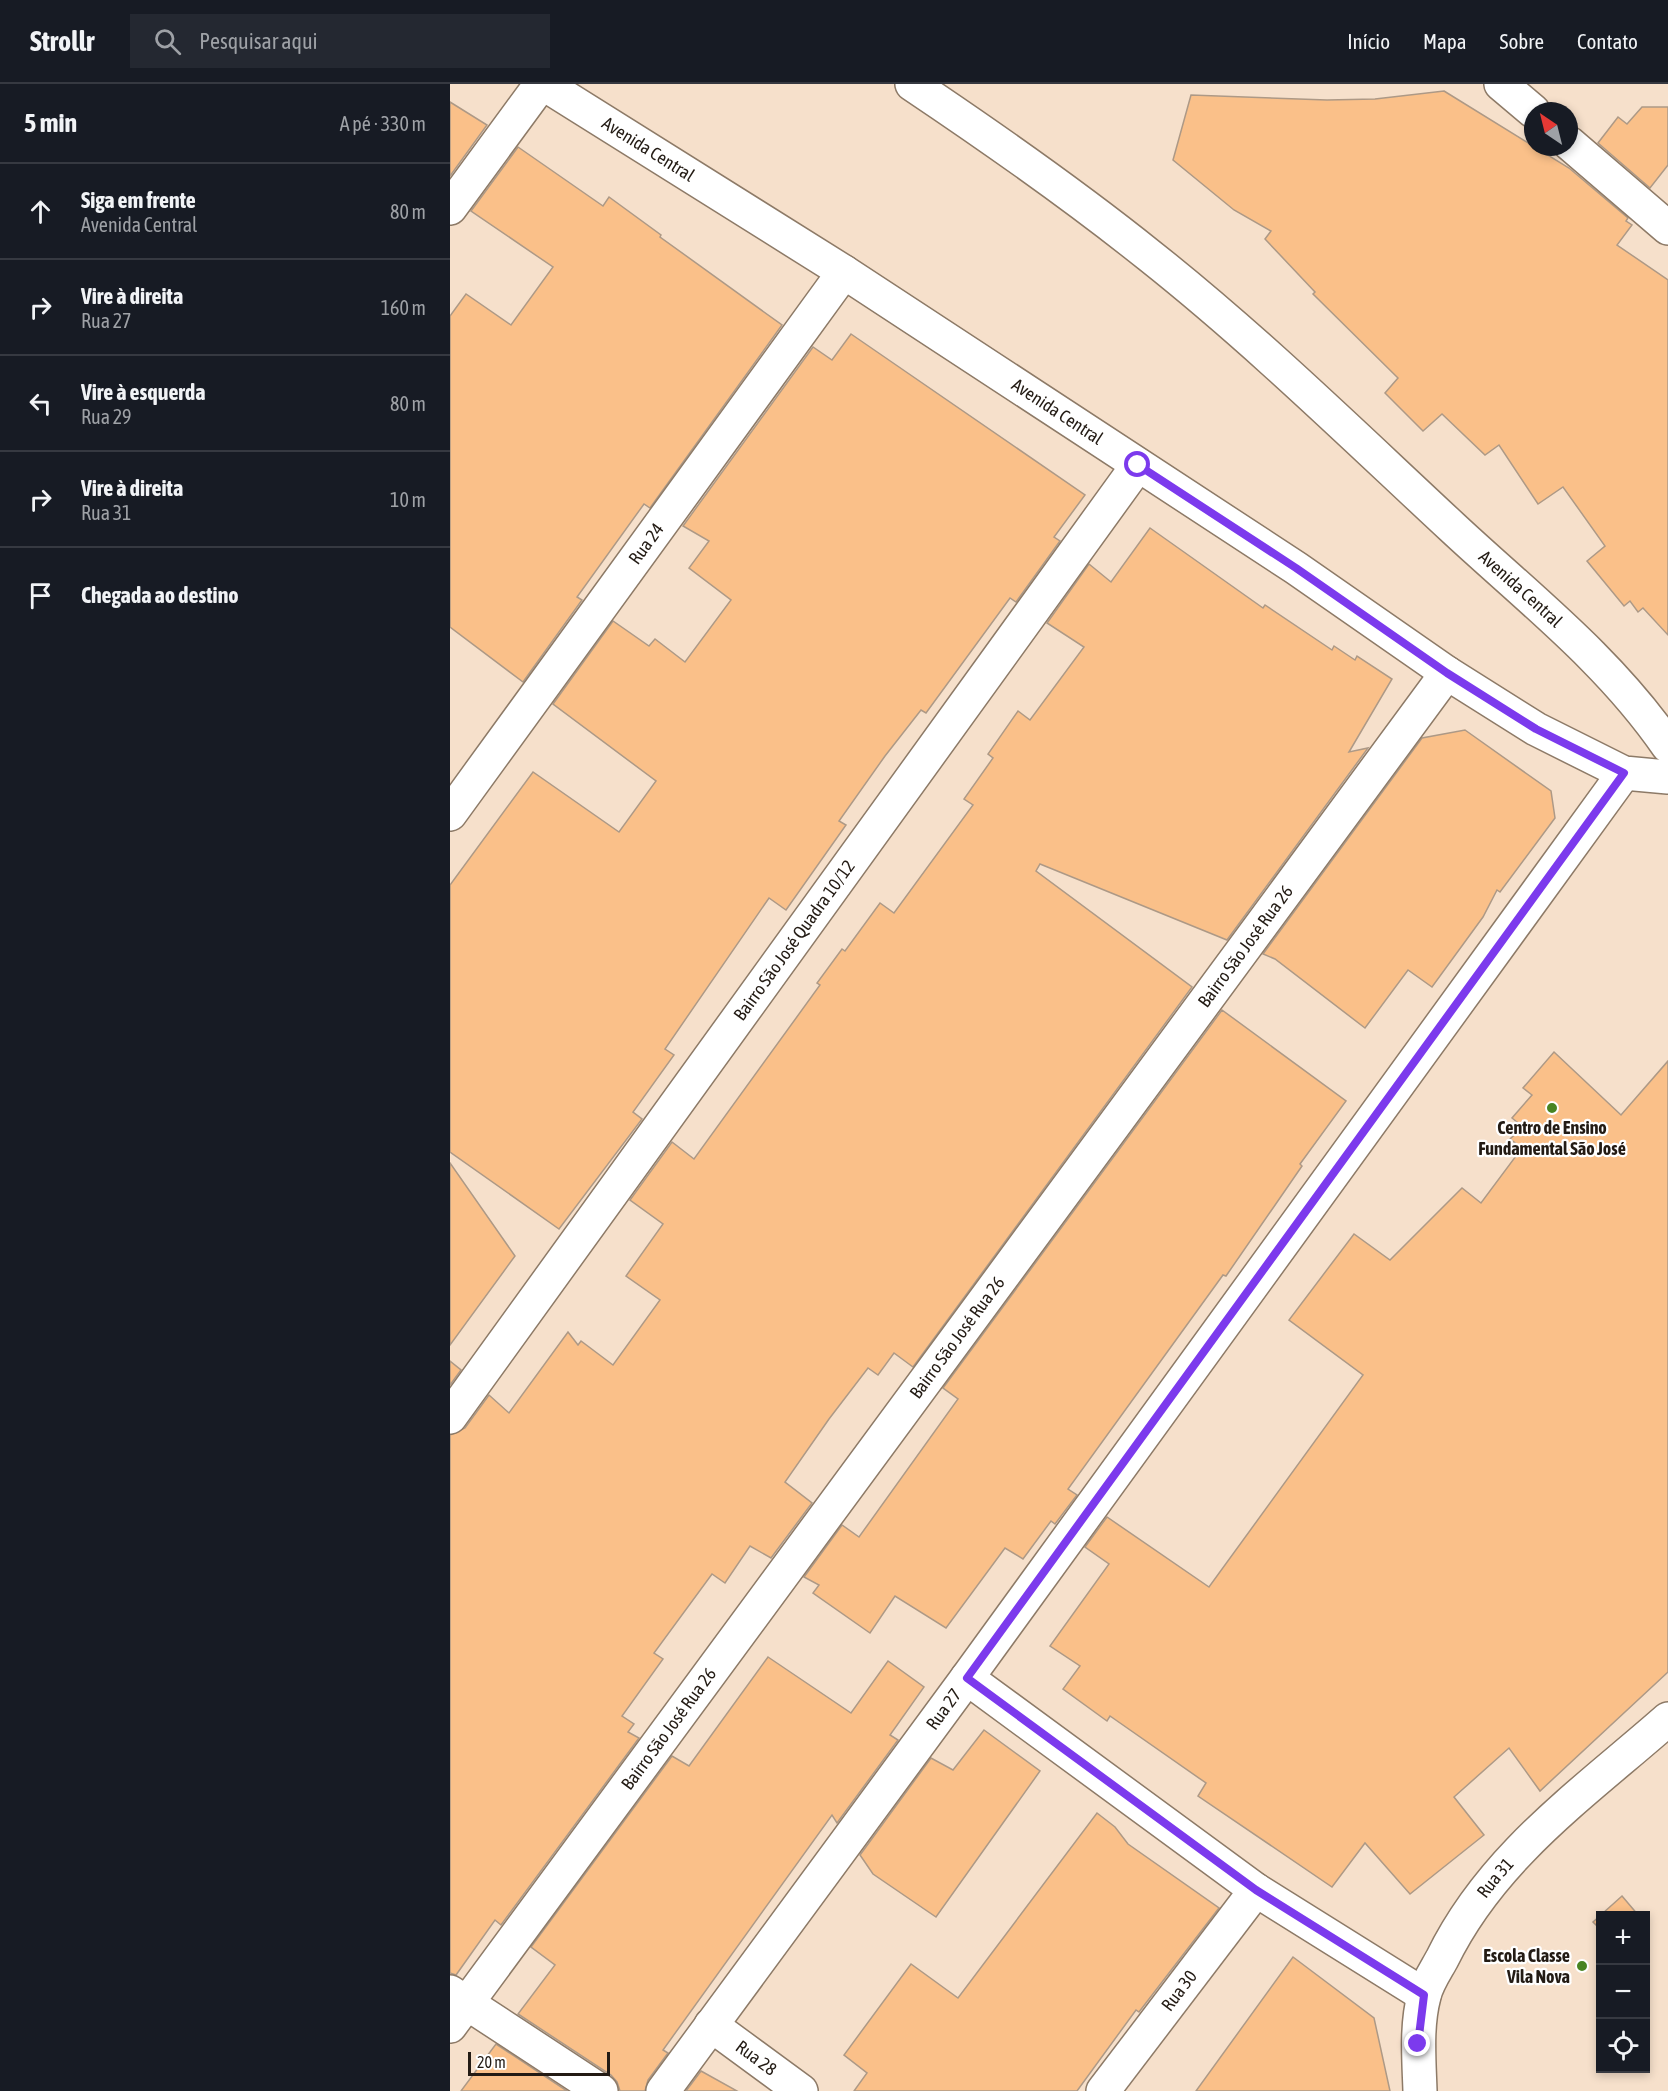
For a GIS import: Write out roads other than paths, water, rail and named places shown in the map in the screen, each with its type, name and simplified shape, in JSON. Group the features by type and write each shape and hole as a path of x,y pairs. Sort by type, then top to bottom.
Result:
{"street":[{"path":"450,208 543,84"},
{"name":"Avenida Central","path":"543,84 844,272 1296,568 1447,673 1536,729 1624,773 1668,777"},
{"name":"Avenida Central","path":"912,84 1015,153 1152,257 1299,385 1517,587 1582,643 1645,712 1668,746"},
{"path":"1501,84 1524,103"},
{"path":"1578,150 1668,228"},
{"name":"Rua 24","path":"450,814 844,272"},
{"name":"Bairro São José Quadra 10/12","path":"450,1417 1138,465"},
{"name":"Bairro São José Rua 26","path":"455,2007 1447,673"},
{"name":"Rua 27","path":"663,2091 967,1678 1624,773"},
{"path":"967,1678 1256,1890 1424,1995"},
{"name":"Rua 31","path":"1420,2091 1418,2044 1424,1995 1459,1924 1489,1881 1544,1826 1668,1719"},
{"name":"Rua 30","path":"1103,2091 1256,1890"},
{"path":"455,2007 601,2091"},
{"name":"Rua 28","path":"711,2025 801,2091"}],"place":[{"name":"Centro de Ensino Fundamental São José","path":"1552,1108"},
{"name":"Escola Classe Vila Nova","path":"1582,1966"}]}
